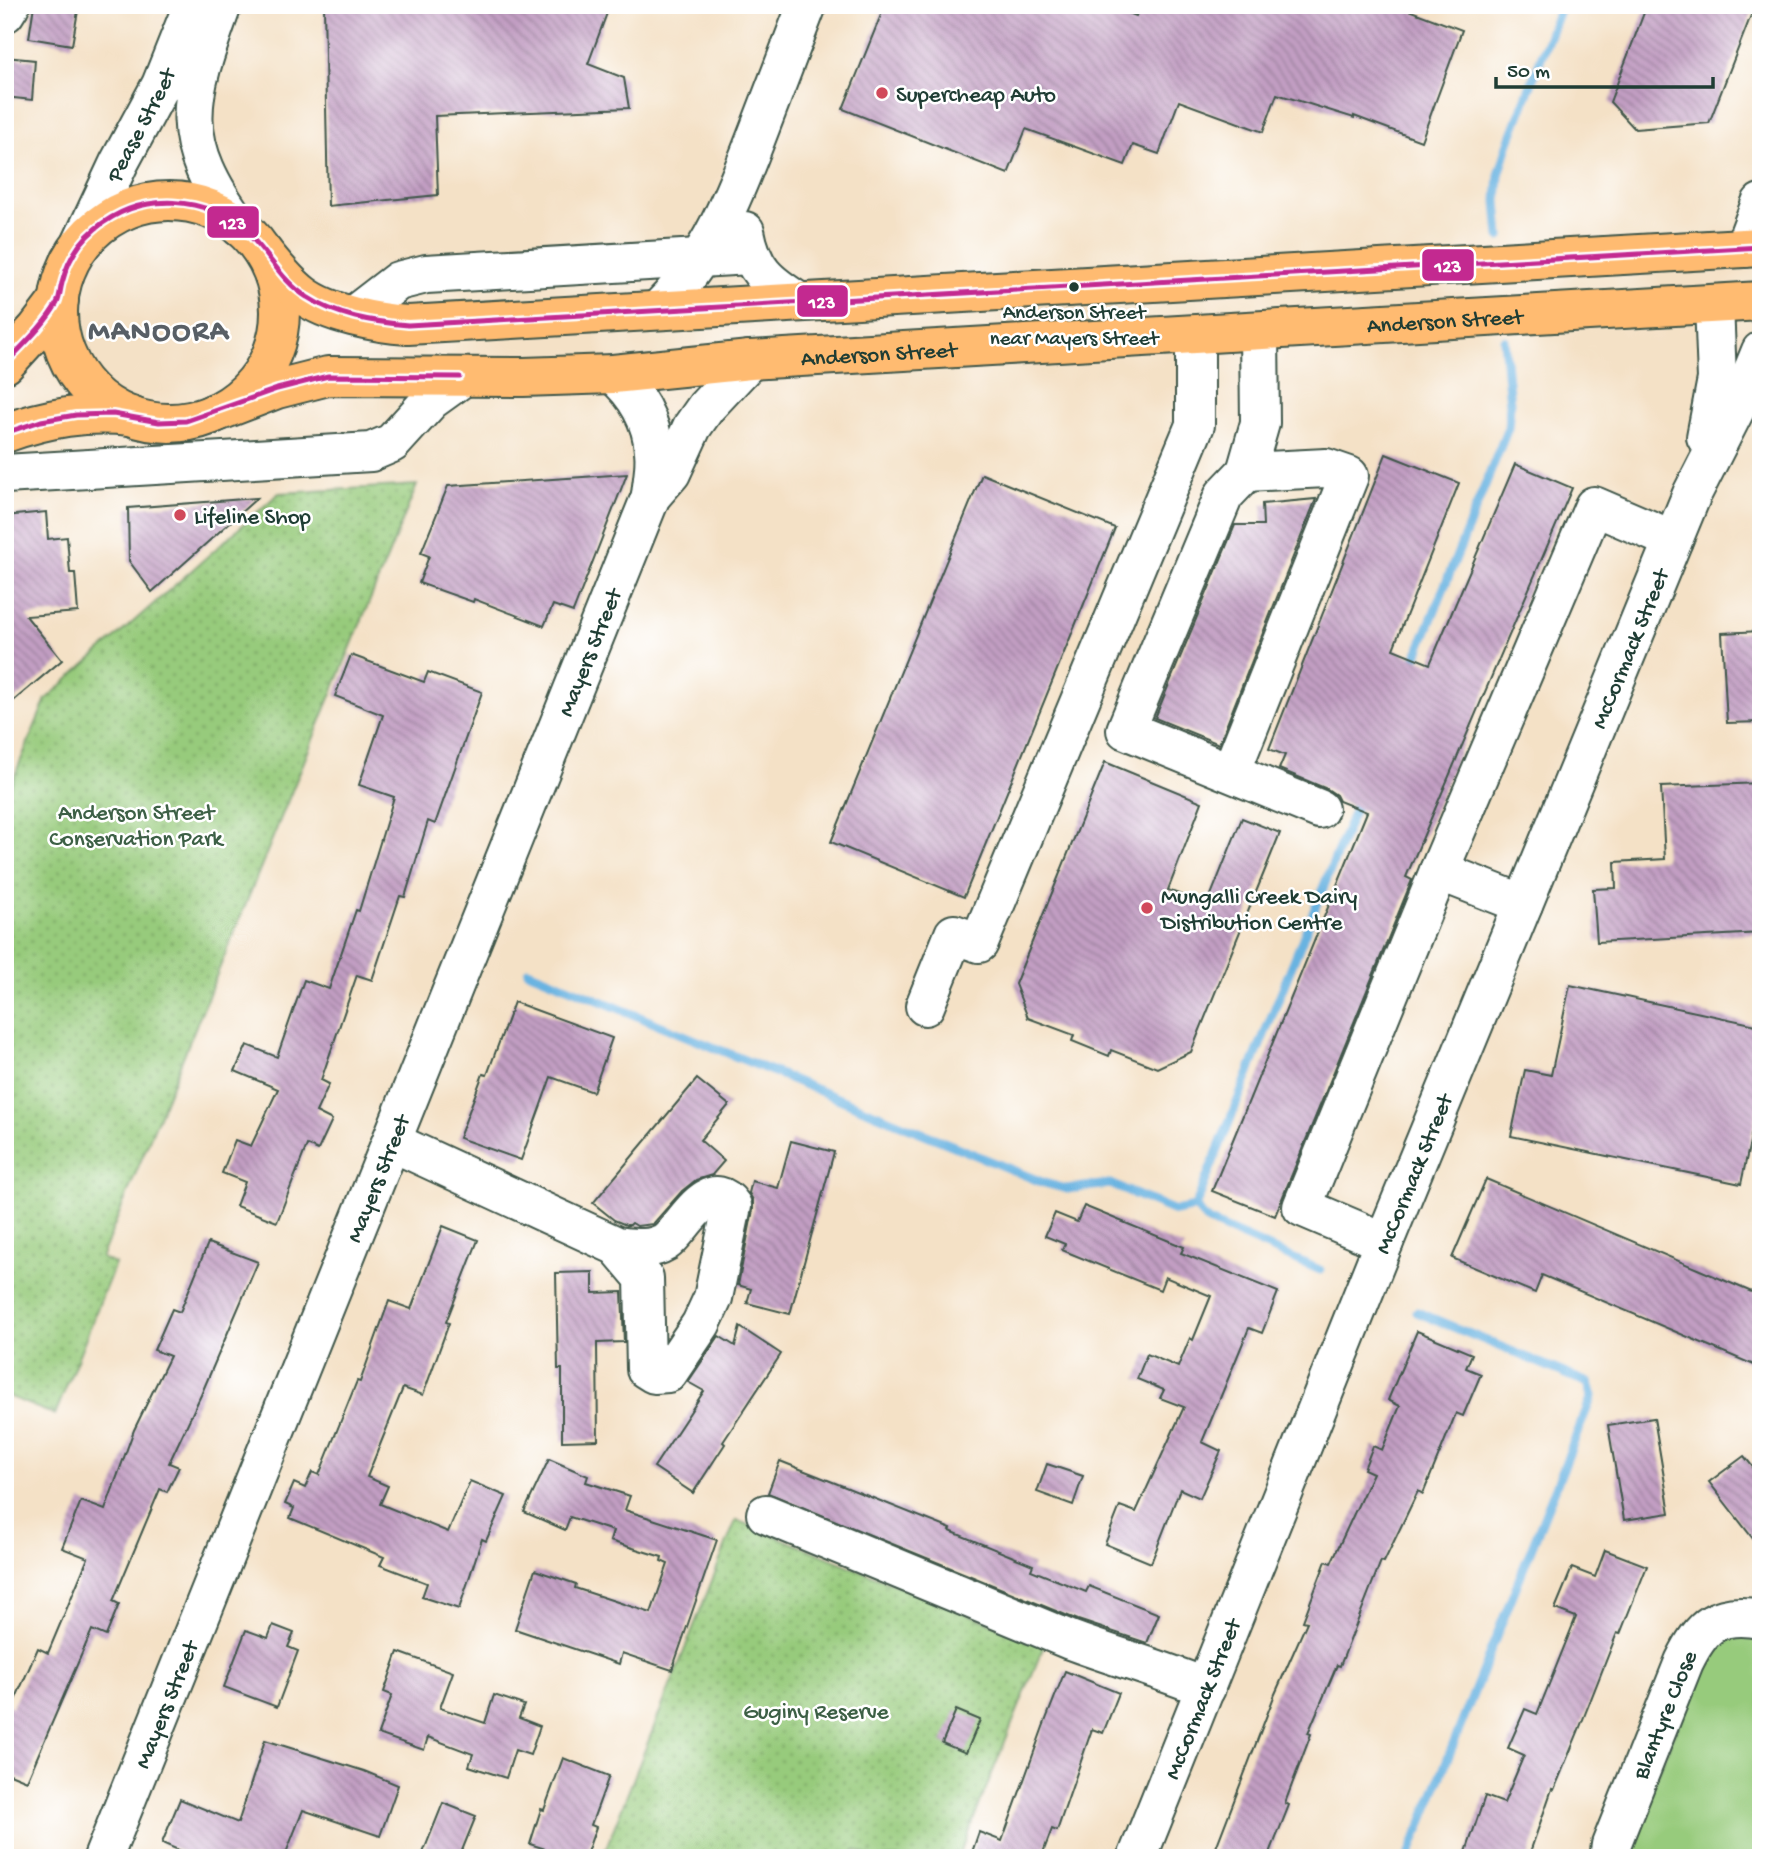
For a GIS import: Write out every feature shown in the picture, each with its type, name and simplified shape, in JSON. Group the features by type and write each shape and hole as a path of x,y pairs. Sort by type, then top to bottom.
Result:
{"main road":[{"path":"133,416 106,403 75,371 59,329 59,300 69,264 82,242 95,229 124,210 158,201 193,204 210,209 251,239 292,286 323,306 388,323 408,325 1753,247"},
{"path":"5,433 59,416 113,414 173,422 212,414 236,400 247,391 264,369 279,331 280,303 274,276 251,239"},
{"name":"McCormack Street","path":"1714,304 1753,247"},
{"path":"5,364 59,300"},
{"name":"Anderson Street","path":"212,414 276,389 328,376 613,374 750,360 1761,301"}],"street":[{"path":"5,13 10,5"},
{"name":"Pease Street","path":"82,242 119,163 162,85 193,5"},
{"name":"Pease Street","path":"222,5 195,85 192,119 206,174 220,200 251,239"},
{"path":"659,310 681,287 701,258 737,188 807,5"},
{"path":"737,188 750,255 764,277 799,302"},
{"name":"McCormack Street","path":"1753,247 1761,203"},
{"path":"354,315 398,281 426,274 750,255"},
{"name":"McCormack Street","path":"1694,490 1716,394 1714,304"},
{"path":"1259,332 1260,424 1246,472 1224,495 1126,730 1319,809"},
{"path":"925,1006 954,934 979,943 1195,425 1195,336"},
{"name":"McCormack Street","path":"1137,1858 1522,904 1694,490 1745,390 1761,351"},
{"name":"Mayers Street","path":"651,496 671,473 692,427 706,407 750,360"},
{"name":"Mayers Street","path":"103,1858 651,496 655,453 649,429 638,401 628,386 613,374"},
{"path":"5,474 371,452 392,443 431,400 463,377"},
{"path":"1231,772 1349,476 1326,468 1246,472"},
{"path":"1384,1242 1301,1206 1594,506 1673,540"},
{"path":"1439,871 1522,904"},
{"path":"391,1142 617,1246"},
{"path":"766,1514 1070,1640 1158,1668 1206,1688"},
{"name":"Blantyre Close","path":"1609,1858 1616,1833 1696,1637 1710,1624 1730,1616 1761,1619"}],"green space":[{"name":"Anderson Street Conservation Park","path":"417,485 101,1258 115,1264 55,1415 5,1395 5,799 46,699 279,493"},
{"name":"Guginy Reserve","path":"736,1520 1044,1645 958,1858 874,1858 855,1850 851,1858 602,1858"},
{"path":"1761,1635 1761,1858 1623,1858 1709,1648 1717,1637"}],"building":[{"path":"34,5 79,5 72,45 29,38"},
{"path":"324,5 610,5 588,64 624,78 629,108 435,116 438,195 328,206"},
{"path":"885,5 1107,5 1136,16 1140,5 1395,5 1462,30 1421,141 1354,116 1277,94 1263,132 1179,101 1159,154 1133,145 1125,165 1026,129 1008,174 843,109"},
{"path":"1647,5 1755,5 1709,123 1635,129 1610,102"},
{"path":"5,57 35,60 32,100 5,97"},
{"path":"1386,454 1459,483 1393,649 1430,664 1515,464 1572,488 1406,877 1412,880 1275,1216 1212,1191 1367,812 1339,801 1336,795 1327,789 1279,769 1285,755 1269,749"},
{"path":"627,474 573,612 553,605 544,626 474,599 473,602 419,583 429,556 421,553 448,486"},
{"path":"982,474 1115,528 964,897 831,842"},
{"path":"257,498 152,592 129,561 128,508"},
{"path":"1316,499 1219,744 1155,718 1235,525 1263,525 1262,504"},
{"path":"46,512 48,539 67,537 70,573 75,573 78,612 26,616 62,660 5,708 5,516"},
{"path":"1761,631 1761,722 1727,723 1722,633"},
{"path":"351,655 424,682 428,672 482,692 435,824 428,821 405,897 400,896 372,980 357,975 321,1080 329,1084 316,1112 332,1120 318,1150 307,1145 277,1222 236,1206 245,1182 222,1173 235,1140 251,1146 278,1089 235,1071 247,1045 277,1057 304,980 329,989 356,910 359,911 394,797 359,785 383,715 335,696"},
{"name":"Mungalli Creek Dairy Distribution Centre","path":"1105,762 1202,802 1168,890 1207,905 1242,818 1280,833 1191,1052 1157,1068 1111,1050 1109,1056 1072,1041 1074,1035 1028,1018 1015,984"},
{"path":"1761,783 1761,933 1597,942 1593,889 1616,888 1615,862 1665,859 1661,787"},
{"path":"1570,985 1761,1026 1761,1105 1758,1104 1741,1184 1511,1136 1525,1070 1551,1075"},
{"path":"514,1002 612,1038 593,1092 551,1077 521,1160 459,1138 483,1074 487,1075"},
{"path":"697,1079 729,1105 700,1140 724,1161 712,1175 696,1180 682,1191 653,1224 626,1225 614,1220 593,1203"},
{"path":"791,1141 834,1152 790,1314 747,1303 751,1289 738,1285 753,1210 753,1200 749,1193 752,1181 778,1188"},
{"path":"1486,1179 1761,1296 1761,1368 1542,1275 1535,1293 1452,1258"},
{"path":"1084,1206 1184,1247 1181,1253 1278,1292 1262,1333 1249,1328 1202,1442 1221,1451 1200,1498 1180,1489 1151,1563 1105,1544 1120,1506 1136,1512 1184,1407 1160,1398 1164,1390 1137,1379 1147,1354 1178,1367 1190,1338 1193,1340 1211,1296 1165,1277 1160,1290 1062,1250 1065,1244 1045,1236 1055,1213 1077,1222"},
{"path":"443,1226 478,1240 446,1322 449,1323 423,1395 403,1388 367,1477 388,1486 380,1504 448,1532 470,1481 506,1496 486,1541 482,1539 459,1609 422,1597 427,1583 380,1565 384,1557 290,1518 294,1508 285,1504 294,1483 305,1488 312,1472 319,1475 357,1381 360,1382 389,1301 411,1309"},
{"path":"208,1243 258,1262 169,1463 179,1467 167,1492 160,1489 113,1601 119,1604 106,1636 92,1630 27,1781 5,1772 5,1704 12,1707 38,1648 48,1653 88,1558 62,1548 81,1501 105,1510 134,1430 170,1356 154,1350 172,1309 180,1312"},
{"path":"593,1272 593,1293 622,1292 624,1342 597,1343 598,1440 562,1441 562,1369 558,1369 556,1273"},
{"path":"740,1327 781,1354 693,1493 654,1467 704,1391 688,1382 719,1336 735,1346"},
{"path":"1417,1331 1472,1354 1466,1368 1481,1374 1463,1416 1456,1413 1423,1494 1418,1491 1384,1562 1381,1561 1340,1666 1337,1665 1308,1733 1311,1734 1285,1803 1289,1805 1268,1858 1212,1858 1275,1694 1307,1622 1303,1621 1326,1561 1331,1563 1373,1473 1364,1469 1373,1446 1382,1450 1400,1406 1388,1400"},
{"path":"1654,1418 1670,1513 1624,1520 1608,1425"},
{"path":"1744,1456 1761,1477 1761,1549 1709,1482"},
{"path":"549,1459 588,1476 586,1482 630,1496 625,1510 717,1540 672,1670 622,1653 619,1664 515,1629 535,1570 576,1584 575,1588 651,1613 668,1564 661,1561 662,1557 610,1541 613,1531 570,1517 565,1530 524,1512"},
{"path":"780,1461 951,1529 950,1531 1033,1565 1031,1570 1086,1592 1089,1586 1159,1614 1147,1643 1078,1620 768,1493"},
{"path":"1047,1464 1083,1476 1073,1505 1037,1492"},
{"path":"1605,1550 1647,1566 1554,1790 1552,1789 1528,1858 1464,1858 1485,1796 1504,1803 1524,1755 1508,1748 1525,1709 1537,1714 1576,1617 1555,1609 1572,1568 1595,1577"},
{"path":"273,1625 294,1633 288,1647 298,1651 277,1707 224,1687 246,1630 268,1638"},
{"path":"398,1652 453,1672 440,1708 485,1723 494,1695 524,1705 519,1718 540,1726 530,1755 515,1750 506,1778 469,1766 473,1754 428,1737 424,1750 378,1734 392,1695 384,1692"},
{"path":"1065,1671 1119,1693 1103,1733 1092,1729 1057,1831 1052,1829 1041,1858 970,1858 979,1832 1002,1841"},
{"path":"956,1710 980,1720 966,1753 942,1743"},
{"path":"265,1740 364,1771 398,1785 380,1836 303,1810 284,1858 197,1858 162,1843 180,1799 238,1823"},
{"path":"563,1758 609,1776 591,1825 596,1827 585,1858 573,1858 530,1844 541,1809 544,1810"},
{"path":"443,1803 476,1816 459,1858 421,1858"}],"waterway":[{"path":"1500,237 1497,201 1499,175 1561,5"},
{"path":"1411,670 1508,428 1510,404 1504,340"},
{"path":"1195,1207 1360,796"},
{"path":"528,971 1044,1183 1067,1189 1110,1184 1175,1211 1195,1207 1208,1221 1320,1270"},
{"path":"1408,1858 1592,1396 1588,1383 1417,1312"}],"transit line":[{"name":"123","path":"5,364 52,311 58,301 67,268 83,241 113,217 132,208 153,203 194,205 232,221 249,235 290,284 318,304 355,317 408,325 1761,247"},
{"name":"123","path":"5,433 41,421 76,415 113,414 159,422 186,421 277,389 328,376 460,377"}],"place":[{"name":"Supercheap Auto","path":"882,93"},
{"name":"Anderson Street near Mayers Street","path":"1074,287"},
{"name":"Lifeline Shop","path":"180,515"},
{"name":"Mungalli Creek Dairy Distribution Centre","path":"1147,908"}],"district":[{"name":"MANOORA","path":"159,329"}]}
